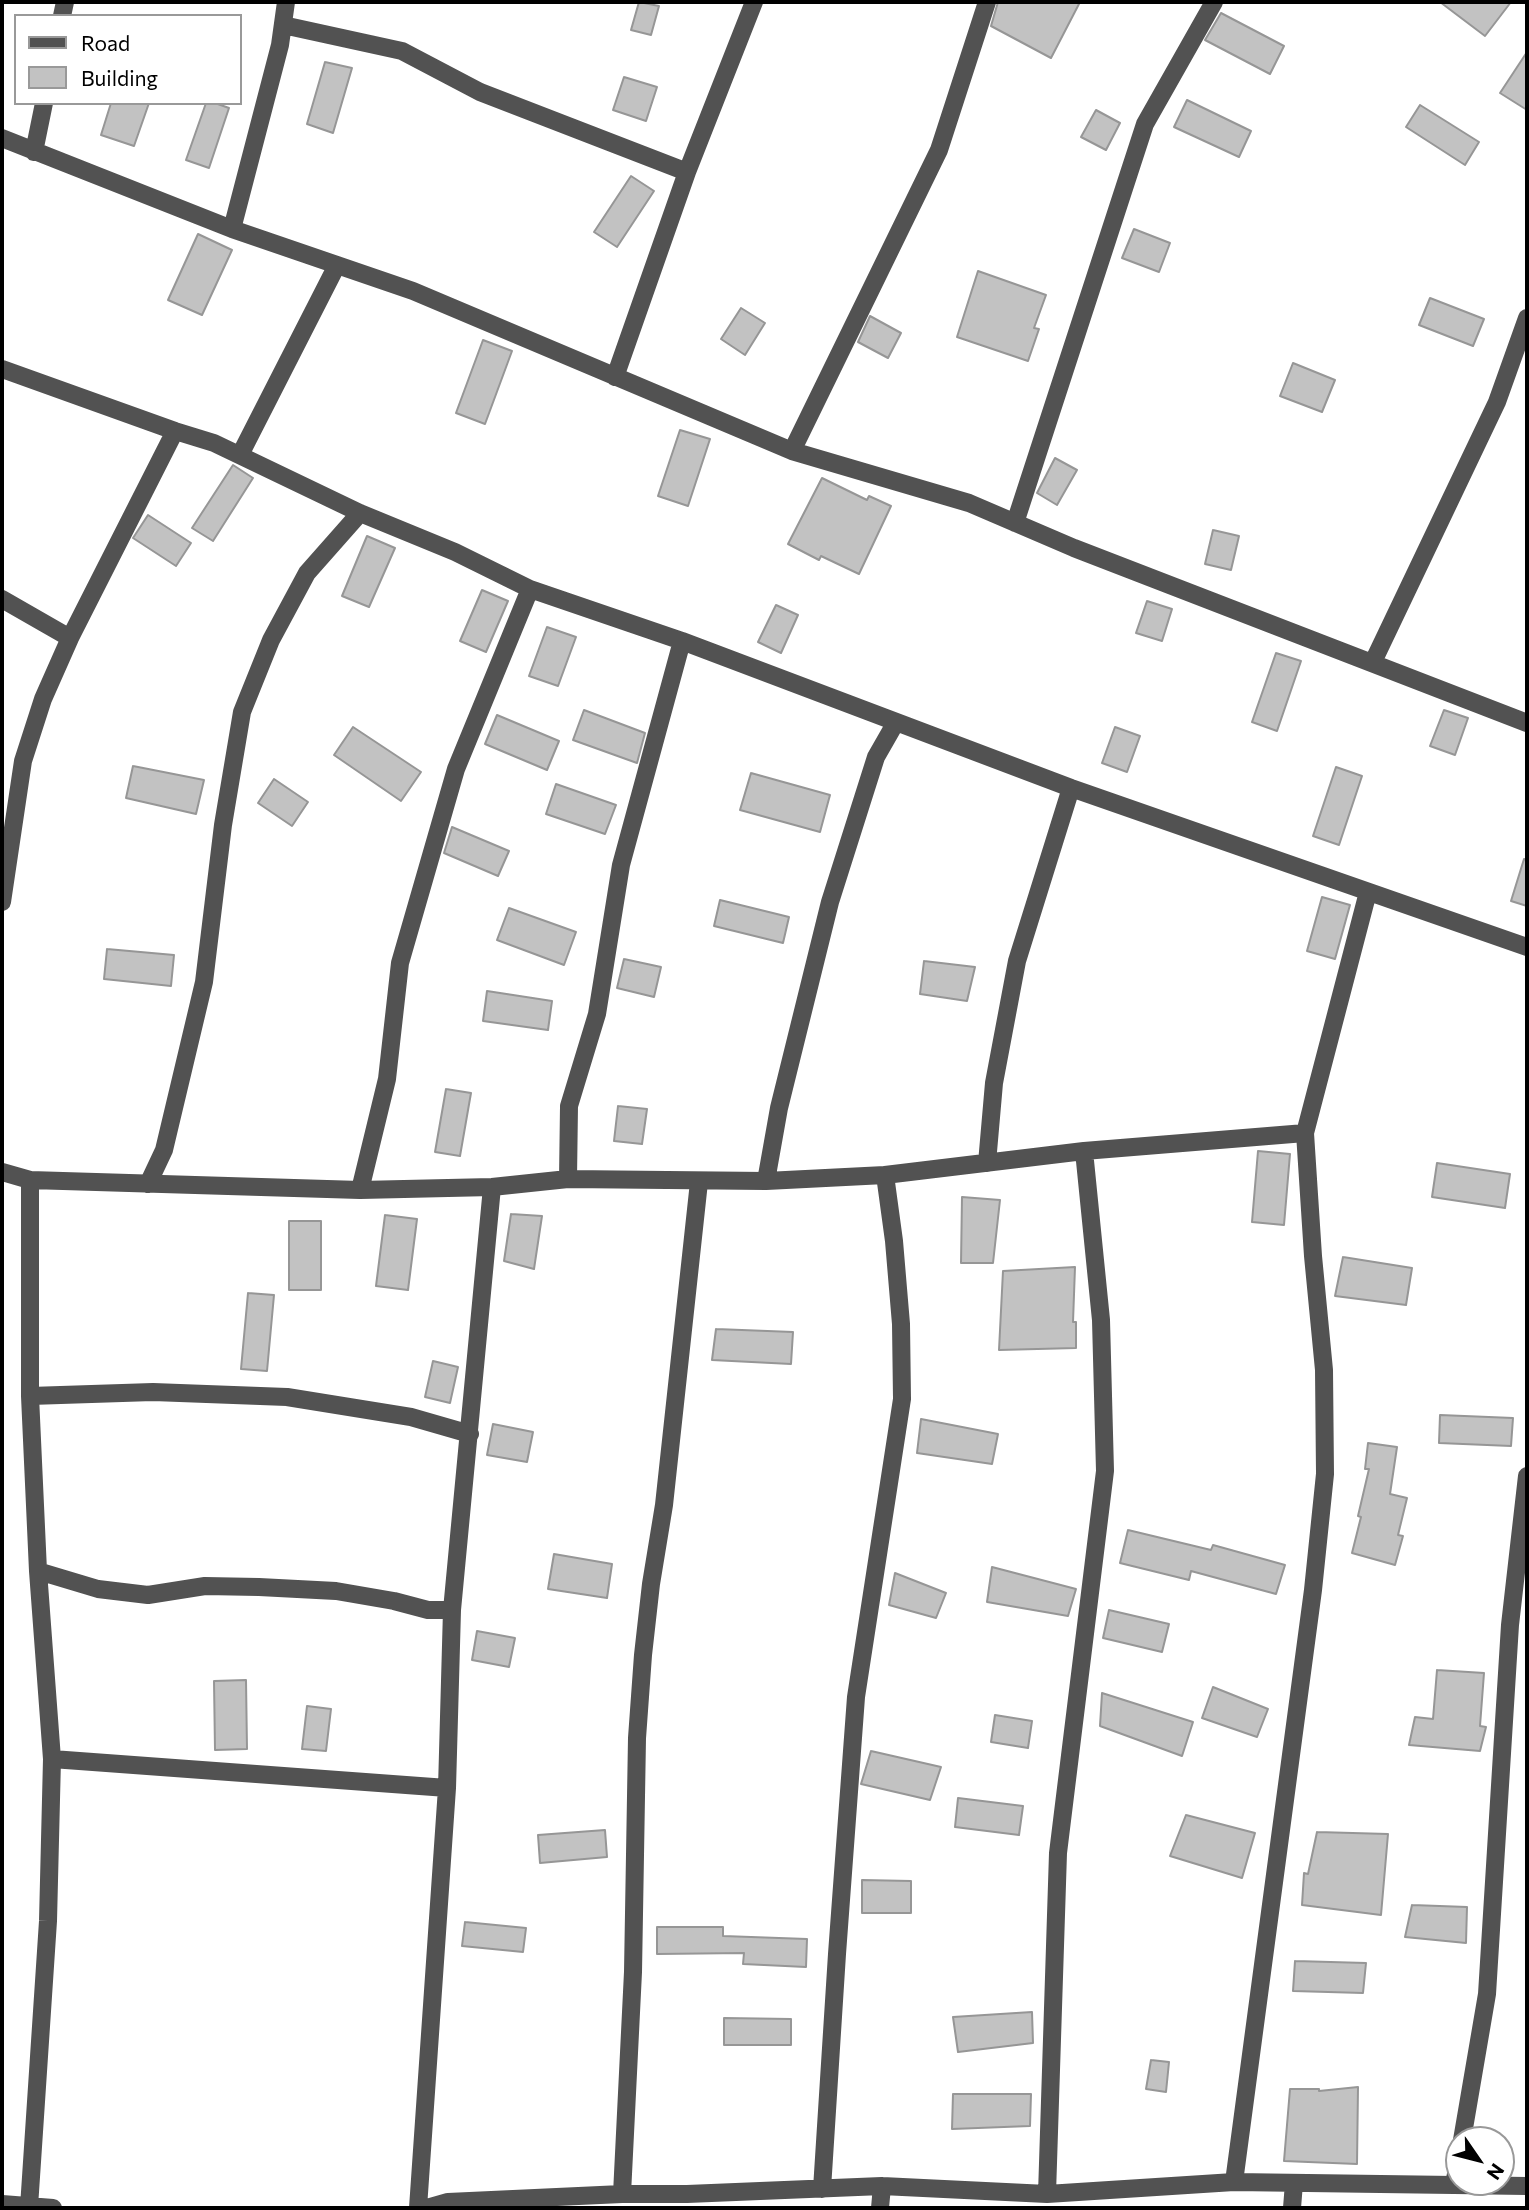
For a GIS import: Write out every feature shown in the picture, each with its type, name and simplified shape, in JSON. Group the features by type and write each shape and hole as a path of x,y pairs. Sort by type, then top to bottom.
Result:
{"street":[{"path":"232,229 281,45 286,2"},
{"path":"615,377 687,172 754,2"},
{"path":"792,451 939,150 987,2"},
{"path":"1015,523 1145,124 1214,2"},
{"path":"283,25 402,51 480,92 687,172"},
{"path":"34,152 44,105"},
{"path":"2,138 232,229 413,291 792,451 968,503 1074,548 1527,723"},
{"path":"240,455 337,265"},
{"path":"1373,662 1497,402 1527,318"},
{"path":"2,369 214,443 360,513 456,552 530,589 682,641 1071,788 1527,947"},
{"path":"2,902 23,761 43,699 70,638 116,552 175,431"},
{"path":"148,1184 164,1150 204,982 223,825 242,712 271,640 307,573 360,513"},
{"path":"360,1190 387,1079 400,963 456,769 530,589"},
{"path":"2,599 70,638"},
{"path":"568,1180 569,1106 597,1014 621,865 682,641"},
{"path":"766,1181 779,1108 830,902 876,757 896,722"},
{"path":"987,1163 994,1083 1017,961 1071,788"},
{"path":"1234,2182 1308,1629 1325,1474 1324,1370 1305,1133 1368,892"},
{"path":"2,1171 30,1180 360,1190 492,1187 568,1180 766,1181 885,1175 1084,1151 1305,1133"},
{"path":"1047,2194 1058,1853 1105,1471 1101,1321 1084,1151"},
{"path":"822,2189 856,1698 869,1630 902,1399 901,1324 885,1175"},
{"path":"29,2207 48,1921 52,1759 38,1571 30,1396 30,1180"},
{"path":"622,2194 633,1972 638,1724 643,1655 664,1505 699,1182"},
{"path":"418,2208 447,1788 452,1610 492,1187"},
{"path":"30,1396 153,1392 287,1397 411,1417 470,1434"},
{"path":"1464,2126 1488,1994 1510,1625 1527,1476"},
{"path":"38,1571 98,1589 148,1594 205,1586 336,1591 428,1610 452,1610"},
{"path":"52,1759 447,1788"},
{"path":"427,2208 448,2202 622,2194 686,2201 883,2186 1047,2194 1088,2200 1234,2182 1445,2185"},
{"path":"1292,2208 1294,2183"},
{"path":"880,2208 883,2186"},
{"path":"2,2204 53,2208"}],"building":[{"path":"639,2 659,6 651,35 631,30"},
{"path":"998,2 1080,2 1051,58 991,26"},
{"path":"1440,2 1511,2 1485,36"},
{"path":"1221,13 1284,46 1270,74 1205,40"},
{"path":"1527,52 1527,110 1500,93"},
{"path":"325,62 352,68 333,133 307,124"},
{"path":"624,77 657,87 646,121 613,110"},
{"path":"1187,100 1251,131 1239,157 1174,127"},
{"path":"110,105 148,105 134,146 101,135"},
{"path":"205,105 229,108 209,168 186,160"},
{"path":"1420,105 1479,142 1465,165 1406,127"},
{"path":"1096,110 1120,123 1106,150 1081,137"},
{"path":"631,176 654,191 617,247 594,232"},
{"path":"1134,229 1170,243 1159,272 1122,258"},
{"path":"198,234 232,250 202,315 168,300"},
{"path":"978,271 1046,295 1034,328 1039,329 1028,361 957,337"},
{"path":"1430,298 1484,319 1473,346 1419,325"},
{"path":"741,308 765,323 745,355 721,339"},
{"path":"870,316 901,333 888,358 858,342"},
{"path":"483,340 512,351 485,424 456,413"},
{"path":"1293,363 1335,380 1322,412 1280,396"},
{"path":"680,430 710,439 688,506 658,496"},
{"path":"1055,458 1077,470 1057,505 1037,493"},
{"path":"233,465 253,478 213,541 192,528"},
{"path":"822,478 867,500 869,496 891,506 859,574 821,556 819,560 788,544"},
{"path":"148,515 191,543 176,566 133,538"},
{"path":"1213,530 1239,536 1231,570 1205,564"},
{"path":"367,536 395,548 369,607 342,596"},
{"path":"482,590 508,601 486,652 460,641"},
{"path":"1147,601 1172,609 1162,641 1136,633"},
{"path":"776,605 798,615 781,653 758,642"},
{"path":"547,627 576,637 558,686 529,676"},
{"path":"1276,653 1301,661 1277,731 1252,722"},
{"path":"584,710 645,733 637,763 573,740"},
{"path":"1444,710 1468,718 1455,755 1430,746"},
{"path":"497,715 559,741 547,770 485,744"},
{"path":"353,727 421,772 401,801 334,755"},
{"path":"1115,727 1140,736 1127,772 1102,763"},
{"path":"133,766 204,780 196,814 126,798"},
{"path":"1336,767 1362,776 1339,845 1313,836"},
{"path":"751,773 830,795 820,832 740,810"},
{"path":"274,779 308,802 292,826 258,803"},
{"path":"556,784 616,805 605,834 546,814"},
{"path":"452,827 509,851 498,876 444,853"},
{"path":"1524,859 1527,860 1527,906 1511,901"},
{"path":"1322,897 1350,905 1335,959 1307,951"},
{"path":"720,900 789,917 783,943 714,926"},
{"path":"509,908 576,932 564,965 497,940"},
{"path":"107,949 174,955 171,986 104,979"},
{"path":"624,959 661,967 654,997 617,988"},
{"path":"924,961 975,967 967,1001 920,994"},
{"path":"487,991 552,1001 548,1030 483,1021"},
{"path":"446,1089 471,1093 460,1156 435,1152"},
{"path":"618,1106 647,1109 642,1144 614,1141"},
{"path":"1258,1151 1290,1154 1284,1225 1252,1222"},
{"path":"1437,1163 1510,1174 1505,1208 1432,1197"},
{"path":"962,1197 1000,1200 993,1263 961,1263"},
{"path":"511,1214 542,1216 534,1269 504,1261"},
{"path":"385,1215 417,1219 408,1290 376,1286"},
{"path":"289,1221 321,1221 321,1290 289,1290"},
{"path":"1343,1257 1412,1268 1406,1305 1335,1296"},
{"path":"1075,1267 1073,1322 1076,1322 1076,1348 999,1350 1003,1271"},
{"path":"248,1293 274,1295 267,1371 241,1369"},
{"path":"716,1329 793,1332 791,1364 712,1360"},
{"path":"433,1361 458,1367 450,1403 425,1397"},
{"path":"1440,1415 1513,1418 1511,1446 1439,1443"},
{"path":"921,1419 998,1434 992,1464 917,1453"},
{"path":"493,1424 533,1432 527,1462 487,1455"},
{"path":"1368,1443 1397,1447 1390,1494 1407,1498 1398,1535 1403,1536 1395,1565 1352,1553 1369,1469 1365,1469"},
{"path":"1128,1530 1211,1550 1213,1545 1285,1565 1276,1594 1191,1571 1189,1580 1120,1563"},
{"path":"554,1554 612,1564 607,1598 548,1589"},
{"path":"992,1567 1076,1589 1068,1616 987,1602"},
{"path":"895,1573 946,1593 936,1618 889,1605"},
{"path":"1109,1610 1169,1624 1162,1652 1103,1638"},
{"path":"477,1631 515,1638 509,1667 472,1660"},
{"path":"1437,1670 1484,1673 1480,1726 1486,1727 1480,1751 1409,1745 1415,1717 1433,1719"},
{"path":"246,1680 247,1749 215,1750 214,1681"},
{"path":"1213,1687 1268,1709 1257,1737 1202,1718"},
{"path":"1102,1693 1193,1722 1182,1756 1100,1726"},
{"path":"307,1706 331,1709 326,1751 302,1749"},
{"path":"995,1715 1032,1721 1028,1748 991,1742"},
{"path":"871,1751 941,1767 930,1800 861,1784"},
{"path":"958,1798 1023,1806 1019,1835 955,1827"},
{"path":"1186,1815 1255,1833 1242,1878 1170,1856"},
{"path":"605,1830 607,1857 540,1863 538,1835"},
{"path":"1317,1832 1388,1834 1381,1915 1302,1905 1304,1873 1308,1874"},
{"path":"862,1880 911,1881 911,1913 862,1913"},
{"path":"1412,1905 1467,1907 1466,1943 1405,1937"},
{"path":"465,1922 526,1928 523,1952 462,1946"},
{"path":"657,1927 723,1927 723,1936 807,1939 806,1967 743,1964 744,1953 657,1954"},
{"path":"1295,1961 1366,1963 1363,1993 1293,1991"},
{"path":"1032,2012 1033,2043 958,2052 953,2017"},
{"path":"724,2018 791,2019 791,2045 724,2045"},
{"path":"1151,2060 1169,2062 1166,2092 1146,2089"},
{"path":"1358,2087 1357,2164 1284,2161 1290,2089 1319,2091"},
{"path":"953,2094 1031,2094 1030,2126 952,2129"}]}
